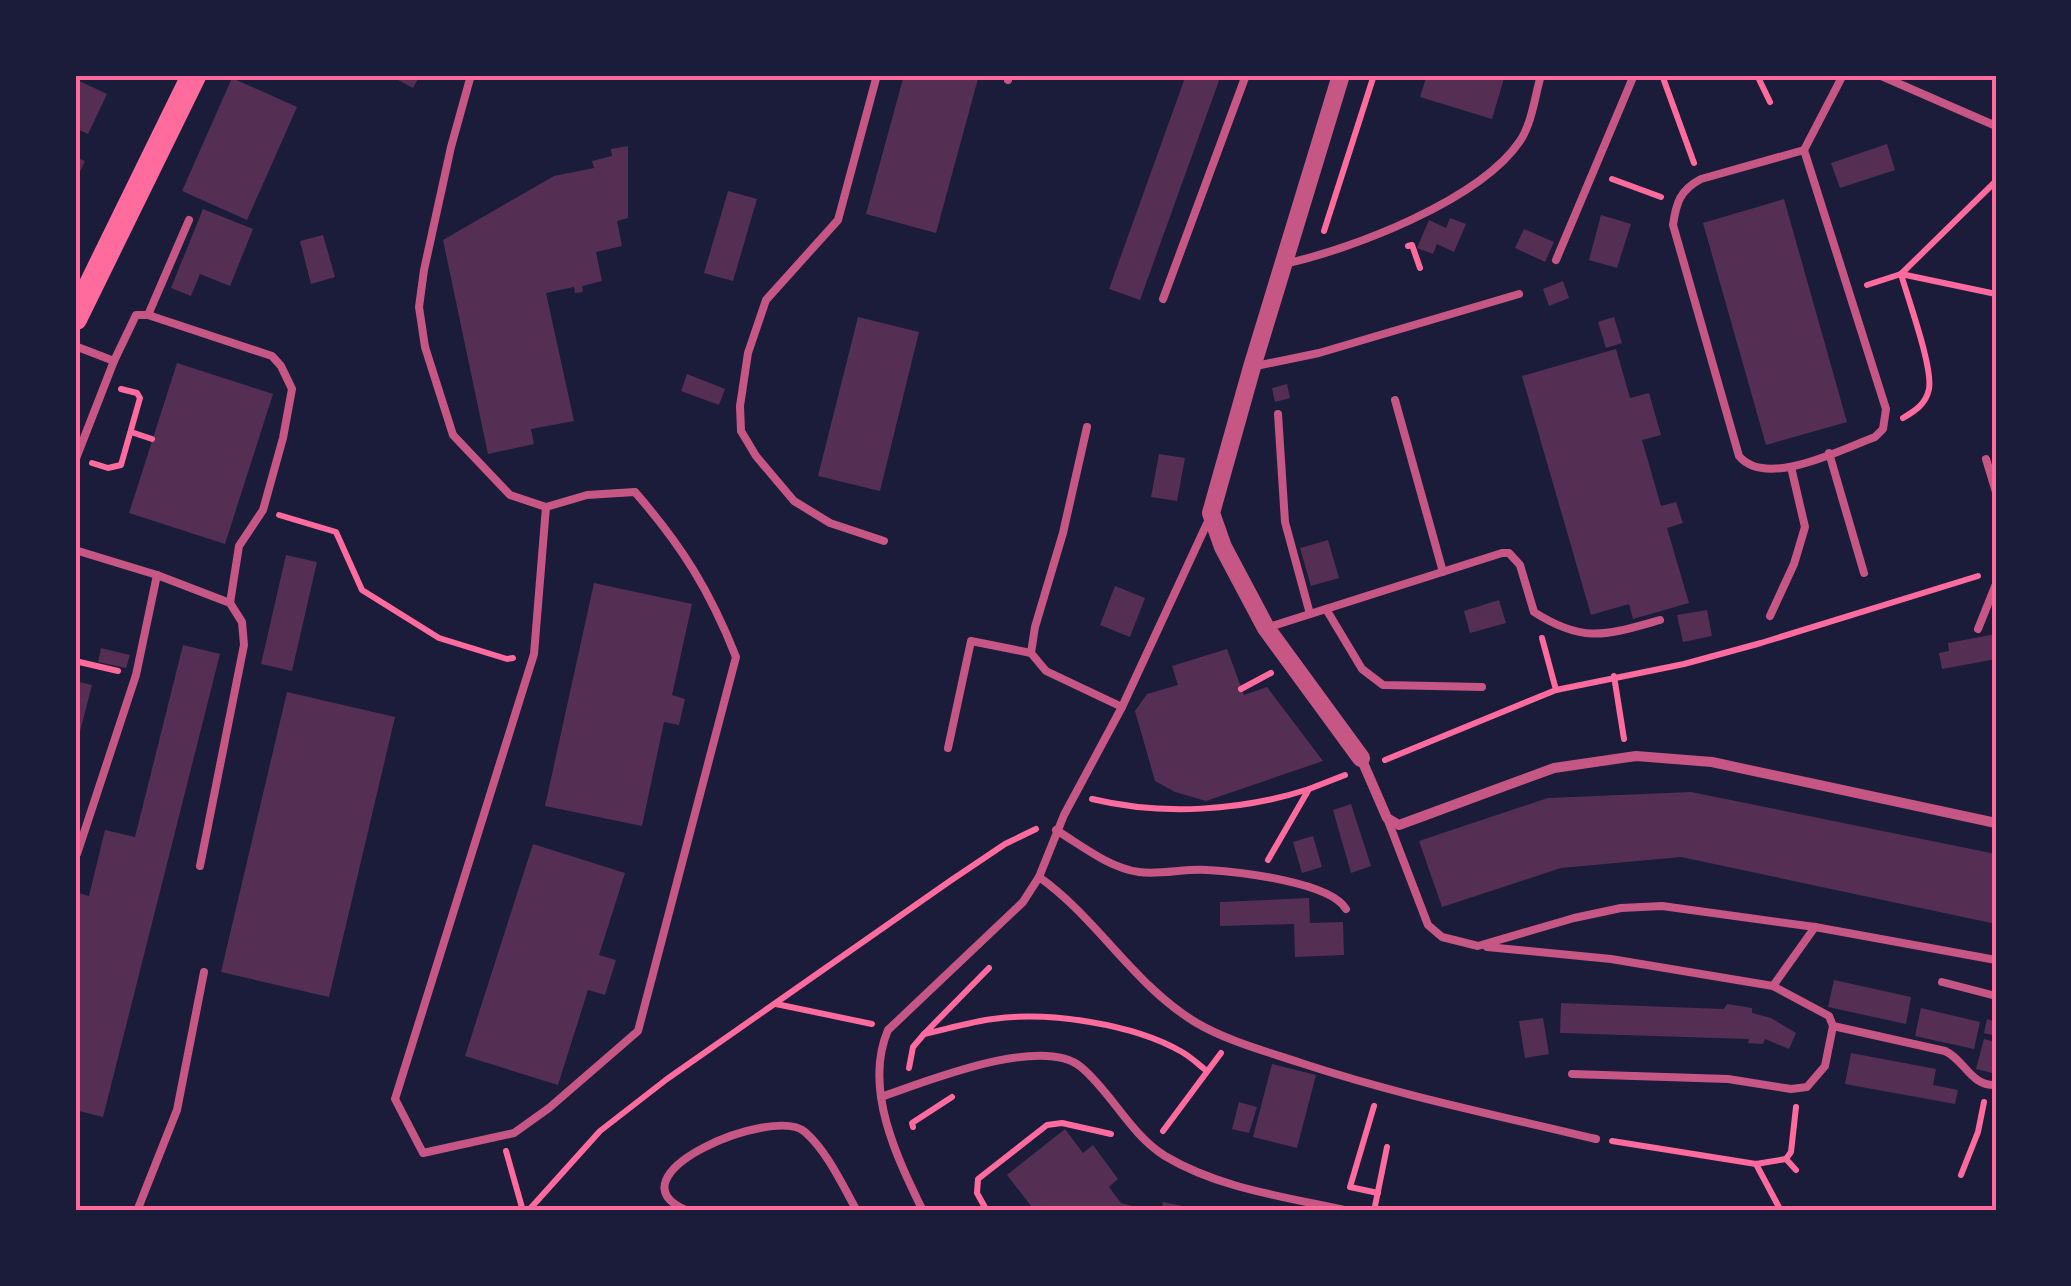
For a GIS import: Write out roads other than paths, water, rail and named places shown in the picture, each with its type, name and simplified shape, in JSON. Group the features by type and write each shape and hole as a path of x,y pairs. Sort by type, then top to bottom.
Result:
{"main road":[{"path":"76,314 194,75"}],"street":[{"path":"1342,75 1211,513 1229,560 1266,628 1363,763 1386,818 1399,825 1554,768 1626,757 1712,762 1996,823"}],"lane":[{"path":"471,75 451,146 424,270 420,307 425,346 453,435 510,495 546,507 587,495 636,492 676,539 720,616 736,657 638,1031 514,1133 423,1152 396,1099 534,654 546,507"},
{"path":"878,75 838,220 766,300 748,353 740,406 741,432 794,502 830,523 884,541"},
{"path":"1163,299 1246,75"},
{"path":"1284,264 1316,257 1471,189 1500,166 1525,132 1541,75"},
{"path":"1556,260 1634,75"},
{"path":"1804,150 1701,179 1688,186 1676,202 1673,226 1739,456 1753,468 1791,467 1875,438 1883,429 1886,409 1804,150 1843,75"},
{"path":"1879,75 1996,126"},
{"path":"148,315 189,220"},
{"path":"1252,366 1319,352 1519,294"},
{"path":"75,461 130,322 136,316 148,315 260,352 281,366 292,389 283,438 263,510 238,546 230,603"},
{"path":"75,346 114,361"},
{"path":"1396,400 1443,572"},
{"path":"1278,414 1285,522 1310,614"},
{"path":"1031,653 1087,427"},
{"path":"1830,454 1864,573"},
{"path":"1986,459 1996,492"},
{"path":"1770,616 1794,564 1805,528 1791,467"},
{"path":"922,1211 902,1167 881,1097 879,1050 888,1030 1023,902 1038,878 1056,830 1122,707 1211,513"},
{"path":"75,550 230,603 242,622 244,644 200,866"},
{"path":"1266,628 1509,554 1520,565 1534,612 1558,628 1604,636 1660,620"},
{"path":"77,854 136,675 158,576"},
{"path":"1978,629 1996,584"},
{"path":"1326,609 1362,668 1383,685 1482,687"},
{"path":"948,748 971,641 1031,653 1046,671 1122,707"},
{"path":"1386,818 1428,925 1442,938 1478,946 1611,959 1772,986 1829,1016 1833,1026 1825,1066 1807,1087 1728,1079 1572,1074"},
{"path":"1056,830 1106,861 1138,872 1208,870 1254,876 1330,893 1346,909"},
{"path":"1038,878 1061,894 1141,979 1193,1021 1231,1040 1379,1088 1596,1139"},
{"path":"1478,946 1621,908 1662,906 1815,927 1996,960"},
{"path":"1772,986 1815,927"},
{"path":"137,1211 178,1110 204,972"},
{"path":"1942,982 1996,996"},
{"path":"1833,1026 1952,1053 1970,1075 1986,1086 1996,1085"},
{"path":"881,1097 960,1069 1031,1056 1055,1056 1079,1064 1152,1146 1191,1171 1348,1211"},
{"path":"688,1211 669,1204 664,1194 670,1170 710,1144 765,1126 787,1124 804,1130 856,1211"}]}
